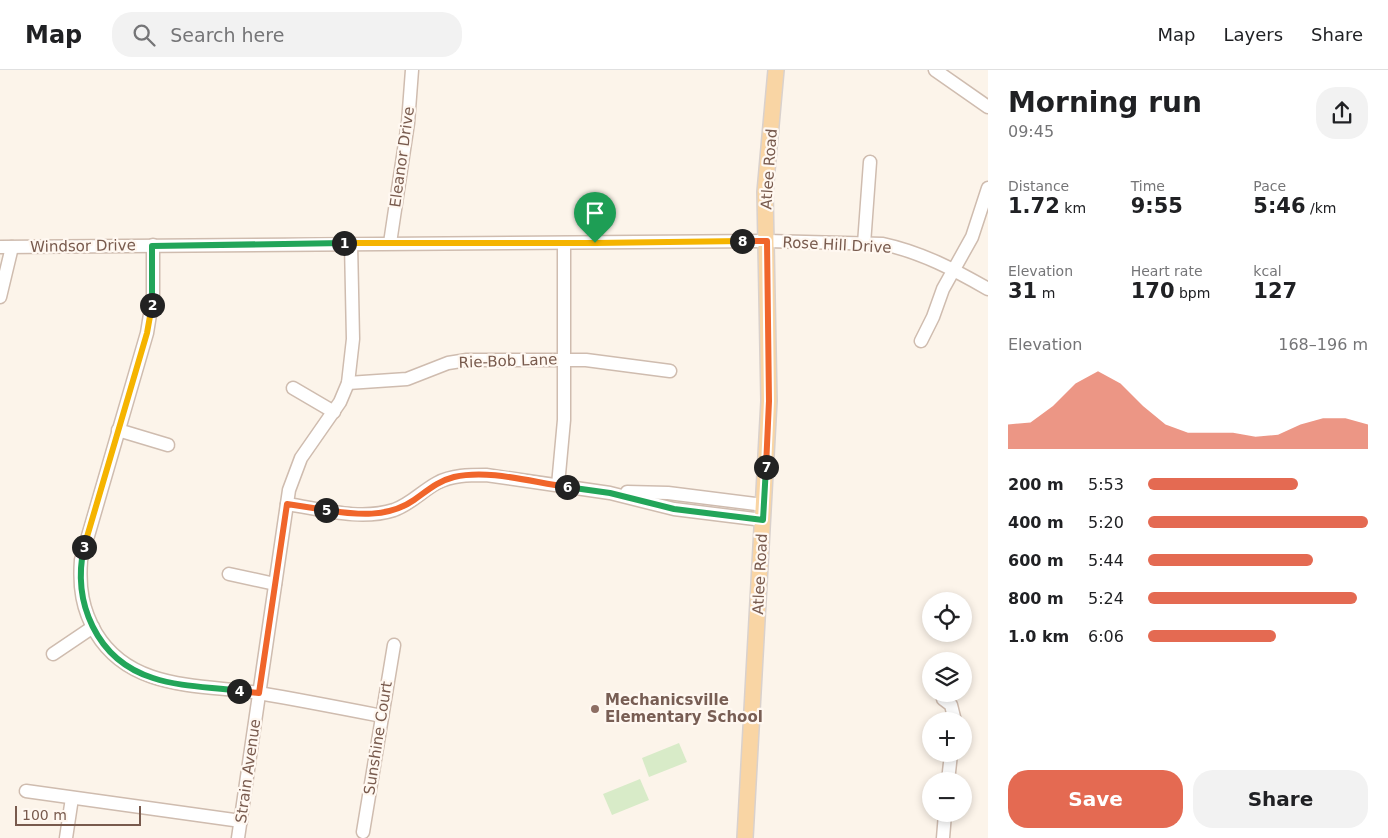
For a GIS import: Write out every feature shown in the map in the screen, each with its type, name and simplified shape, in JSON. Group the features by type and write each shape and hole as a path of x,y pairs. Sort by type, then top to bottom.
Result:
{"main road":[{"name":"Atlee Road","path":"745,838 769,401 765,192 776,70"}],"street":[{"name":"Eleanor Drive","path":"390,243 408,123 412,70"},
{"path":"935,70 988,108"},
{"path":"864,244 870,162"},
{"path":"921,341 934,317 943,289 972,237 988,188"},
{"name":"Windsor Drive","path":"6,247 767,241"},
{"name":"Rose Hill Drive","path":"767,241 864,244 902,248 955,270 988,290"},
{"name":"Strain Avenue","path":"238,838 287,504 294,473 301,458 334,412 348,384 353,339 350,243"},
{"path":"558,486 564,420 564,243"},
{"path":"152,246 154,277 151,313 81,560 82,602 93,627 120,661 153,678 259,693 382,716"},
{"path":"0,297 6,247"},
{"name":"Rie-Bob Lane","path":"348,384 407,379 460,361 586,360 670,371"},
{"path":"293,388 334,412"},
{"path":"118,430 168,445"},
{"path":"287,504 347,514 382,513 407,504 445,479 469,475 486,475 610,493 657,492 763,512"},
{"path":"228,574 275,584"},
{"path":"53,654 93,627"},
{"name":"Sunshine Court","path":"363,832 394,645"},
{"path":"26,791 241,821"},
{"path":"66,838 72,798"},
{"path":"943,838 944,822"}],"green space":[{"path":"679,743 687,762 649,777 642,758"},
{"path":"640,779 649,800 612,815 603,794"}],"place":[{"name":"Mechanicsville Elementary School","path":"595,709"}],"route":[{"path":"767,241 769,401 763,520 674,509 610,493 486,475 455,476 445,479 407,504 395,510 382,513 347,514 287,504 259,693 168,682 153,678 127,666 108,649 93,627 82,602 80,589 81,560 147,333 153,296 152,246 350,243 595,243 767,241"}]}
